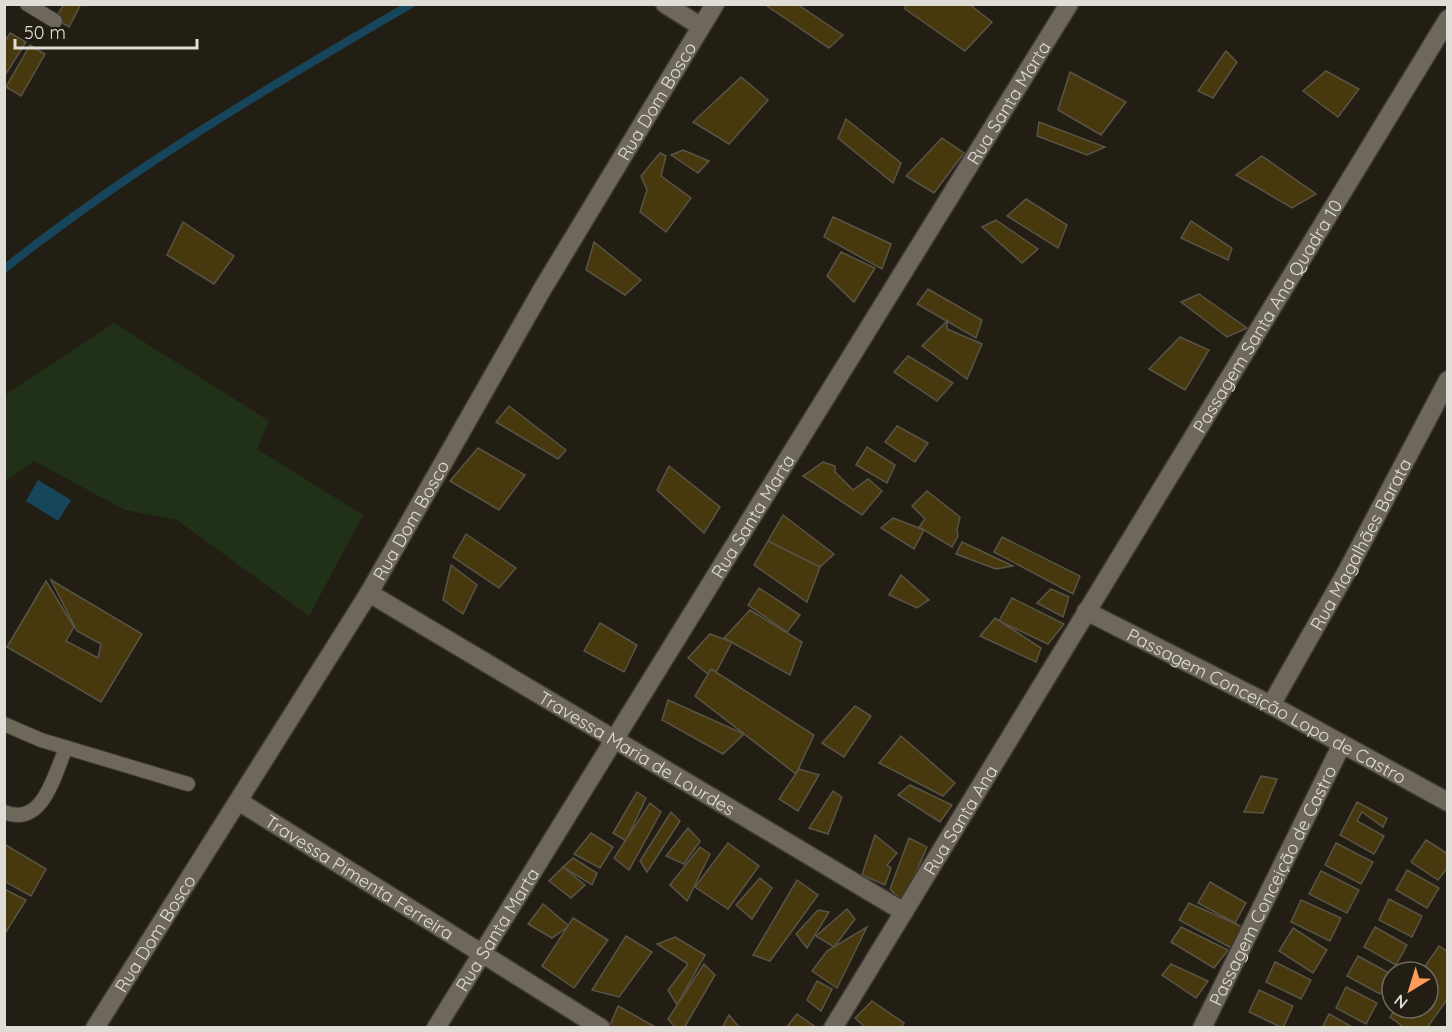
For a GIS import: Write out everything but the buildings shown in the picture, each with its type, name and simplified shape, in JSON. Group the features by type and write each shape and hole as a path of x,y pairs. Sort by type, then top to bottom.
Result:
{"street":[{"path":"665,4 700,26"},
{"name":"Rua Dom Bosco","path":"94,1028 240,802 369,593 543,288 715,4"},
{"name":"Rua Santa Marta","path":"436,1028 1069,4"},
{"name":"Passagem Santa Ana Quadra 10","path":"1086,611 1448,19"},
{"name":"Rua Magalhães Barata","path":"1271,705 1346,573 1445,390"},
{"name":"Travessa Maria de Lourdes","path":"369,593 903,912"},
{"name":"Passagem Conceição Lopo de Castro","path":"1086,611 1271,705 1448,802"},
{"name":"Rua Santa Ana","path":"833,1028 1086,611"},
{"name":"Passagem Conceição de Castro","path":"1202,1028 1342,744"},
{"name":"Travessa Pimenta Ferreira","path":"240,802 601,1028"}],"lane":[{"path":"27,4 55,21"},
{"path":"4,724 66,748 188,784"},
{"path":"4,812 17,818 27,815 39,806 66,748"}],"green space":[{"path":"114,323 269,421 257,449 363,515 309,616 177,520 125,510 34,461 5,481 5,395"}],"water":[{"path":"38,480 71,500 58,521 26,501"}],"waterway":[{"path":"4,269 52,232 152,162 307,65 411,4"}]}
